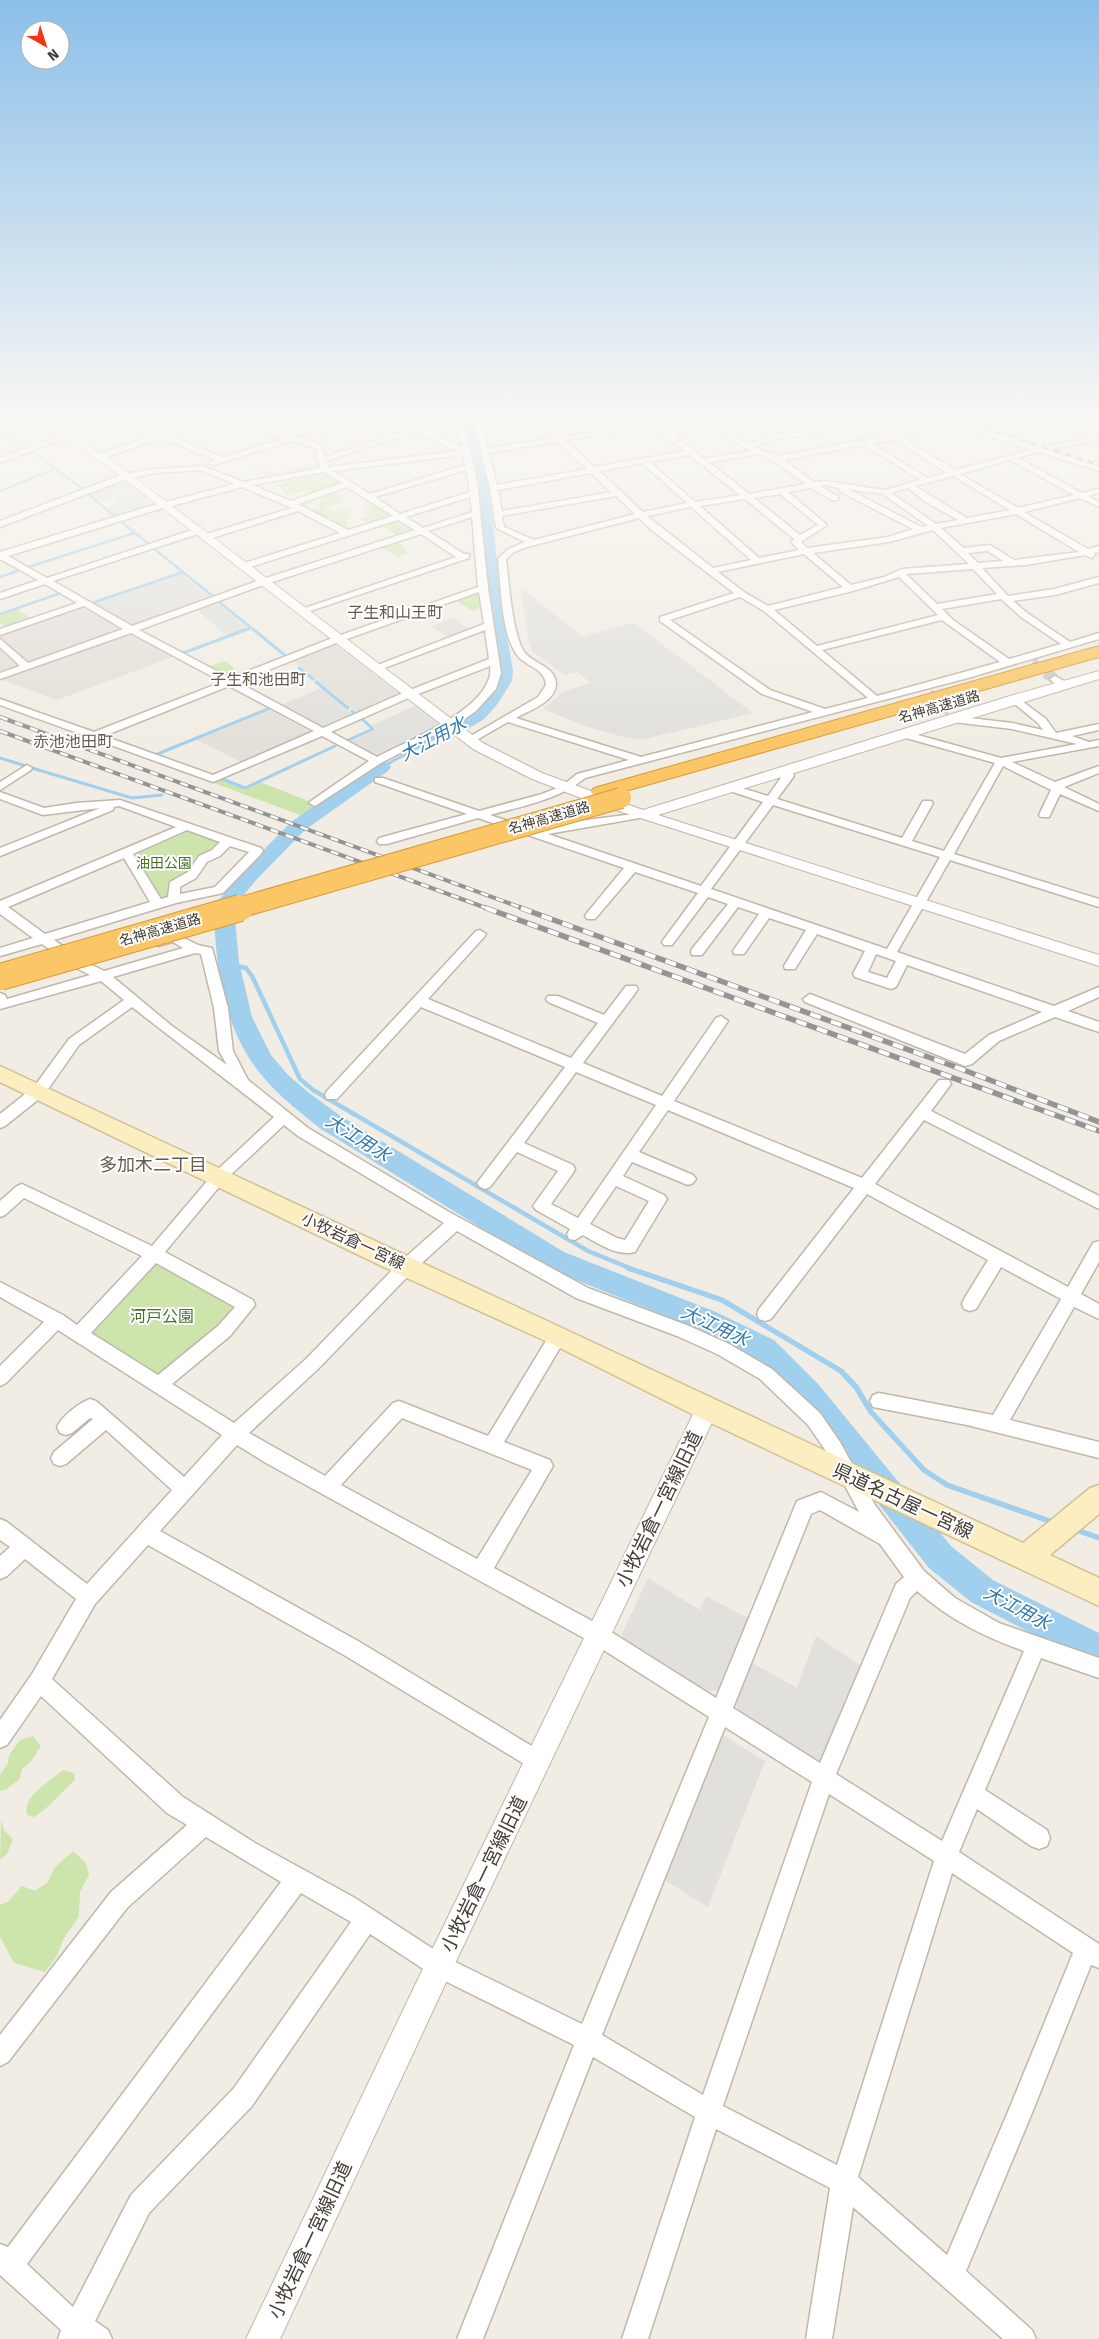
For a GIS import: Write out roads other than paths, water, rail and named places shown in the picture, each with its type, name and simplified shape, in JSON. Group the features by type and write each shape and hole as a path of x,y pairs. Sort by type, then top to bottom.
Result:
{"highway":[{"name":"名神高速道路","path":"0,976 1099,651"},
{"name":"名神高速道路","path":"0,963 1099,661"}],"main road":[{"name":"小牧岩倉一宮線","path":"0,1073 406,1267 558,1336 707,1410"},
{"name":"県道名古屋一宮線","path":"707,1410 1099,1592"},
{"path":"1026,1558 1099,1497"}],"street":[{"path":"0,556 97,525"},
{"path":"191,525 457,731 517,768 566,788 1099,961"},
{"path":"0,596 231,525"},
{"path":"333,525 348,533"},
{"path":"244,566 373,525"},
{"path":"412,525 461,556"},
{"path":"0,676 264,582 439,525"},
{"path":"457,731 472,709 484,698 493,683 496,673 483,588 478,525"},
{"path":"499,525 500,528 534,543"},
{"path":"315,802 378,761 457,731 506,718 542,699 549,692 551,686 550,679 546,673 528,661 520,652 513,632 502,558 510,552 534,543 599,525"},
{"path":"652,525 742,594 767,609 875,698"},
{"path":"716,525 757,561"},
{"path":"784,525 800,538"},
{"path":"824,525 795,542 850,589"},
{"path":"911,525 920,530"},
{"path":"711,571 806,551 889,539 943,525"},
{"path":"1041,525 1099,559"},
{"path":"934,527 978,566 1005,597 1024,615 1068,645"},
{"path":"962,551 990,548 1012,564"},
{"path":"767,609 850,589 901,574 1012,564 1099,550"},
{"path":"301,611 461,556 480,555"},
{"path":"0,556 131,629 378,761"},
{"path":"901,574 950,622 1008,663"},
{"path":"935,607 1054,592 1099,580"},
{"path":"94,736 338,639 483,588"},
{"path":"742,594 663,619 766,692 824,712"},
{"path":"0,632 85,603"},
{"path":"816,649 945,616"},
{"path":"375,668 489,625"},
{"path":"383,841 546,796 566,788 581,776 875,698 924,690 1008,663 1028,661 1068,645 1099,636"},
{"path":"0,642 26,666"},
{"path":"0,702 213,779 410,694 494,661"},
{"path":"533,834 579,824 645,814 788,771 903,734 954,715 1015,699 1059,682 1099,676"},
{"path":"1015,699 1042,721 1056,736"},
{"path":"954,715 1096,743"},
{"path":"506,718 640,760"},
{"path":"1056,736 1099,727"},
{"path":"903,734 1001,762 1099,808"},
{"path":"890,954 920,904 945,855 1001,762 1096,743"},
{"path":"0,787 27,768"},
{"path":"1045,815 1055,788 1099,770"},
{"path":"668,942 788,776 788,771"},
{"path":"379,780 1099,1026"},
{"path":"730,788 1099,902"},
{"path":"0,795 43,812 76,806 120,803 258,851 219,890 174,899 45,940 0,952"},
{"path":"0,852 120,803"},
{"path":"905,843 927,803"},
{"path":"188,826 126,851 0,907 81,966 103,976 167,1029 245,1084 282,1117 303,1132 582,1293 691,1334 723,1349 766,1374 814,1419 853,1477 868,1511 917,1578 956,1609 994,1630 1099,1668"},
{"path":"174,899 174,885 192,875 204,859 216,853 228,840"},
{"path":"126,851 158,905"},
{"path":"591,916 633,866"},
{"path":"698,952 736,901"},
{"path":"739,951 767,912"},
{"path":"790,966 814,928"},
{"path":"332,1095 480,934"},
{"path":"0,987 81,966 174,937 195,949 207,951 221,1008 226,1051 245,1084"},
{"path":"873,948 860,974 890,984 904,959"},
{"path":"0,998 3,1005 195,949"},
{"path":"485,1184 631,989"},
{"path":"810,999 966,1060 994,1038 1099,992"},
{"path":"553,999 606,1021"},
{"path":"0,1122 39,1092 74,1042 133,1000"},
{"path":"419,1001 863,1185 1099,1312"},
{"path":"577,1232 721,1021"},
{"path":"765,1314 811,1256 863,1185 944,1084"},
{"path":"921,1112 1099,1203"},
{"path":"79,1334 154,1254 219,1177 282,1117"},
{"path":"515,1144 568,1169 540,1206 577,1232 614,1244 629,1246 659,1199 614,1178"},
{"path":"630,1154 688,1179"},
{"path":"0,1211 22,1190 154,1254 247,1305 224,1331 159,1386"},
{"path":"0,1738 39,1681 88,1597 147,1534 235,1434 312,1364 406,1267 456,1222"},
{"path":"997,1425 1099,1248"},
{"path":"970,1304 999,1257"},
{"path":"0,1289 57,1320 235,1434 598,1635 824,1778 1092,1953 1020,2113 951,2275"},
{"path":"0,1378 57,1320"},
{"path":"492,1445 558,1336"},
{"path":"879,1401 997,1425 1099,1450"},
{"path":"66,1426 90,1407 185,1490"},
{"path":"328,1487 399,1409 544,1466 481,1571"},
{"name":"小牧岩倉一宮線旧道","path":"263,2339 439,1966 707,1410"},
{"path":"60,1458 106,1419"},
{"path":"470,2339 588,2040 804,1507 821,1501 888,1538"},
{"path":"0,1528 88,1597"},
{"path":"147,1534 190,1560 351,1648 538,1761"},
{"path":"0,1569 24,1547"},
{"path":"635,2339 709,2112 824,1778 903,1591 917,1578"},
{"path":"819,2339 844,2182 946,1857 1036,1646"},
{"path":"39,1681 175,1805 247,1851 367,1919 439,1966 509,1999 588,2040 709,2112 844,2182 1023,2339"},
{"path":"973,1794 1039,1838"},
{"path":"0,2054 119,1900 204,1824"},
{"path":"297,1879 5,2261 83,2335 140,2204 243,2097 367,1919"}],"water":[{"path":"475,525 493,525 503,614 513,670 512,681 496,706 484,719 459,734 450,728 476,710 494,689"}],"waterway":[{"path":"125,525 150,545"},
{"path":"28,567 135,533"},
{"path":"153,548 183,572"},
{"path":"0,577 17,571"},
{"path":"92,603 183,572"},
{"path":"183,572 214,597"},
{"path":"0,614 58,594"},
{"path":"218,601 255,631"},
{"path":"83,605 95,612"},
{"path":"245,630 251,628"},
{"path":"183,653 245,630"},
{"path":"254,630 287,657"},
{"path":"299,668 313,679"},
{"path":"316,682 348,708"},
{"path":"0,699 32,710"},
{"path":"155,755 268,709"},
{"path":"352,711 355,714"},
{"path":"346,741 373,729 361,718"},
{"name":"大江用水","path":"382,767 453,728"},
{"path":"220,778 245,788 335,746"},
{"path":"0,758 26,766"},
{"name":"大江用水","path":"382,767 298,826 250,875 224,906 228,962 235,999 247,1034 271,1071 299,1098 330,1122 555,1260 706,1320 764,1349 809,1394 940,1557 982,1591 1099,1651"},
{"path":"32,768 132,798 162,795"},
{"path":"228,964 246,968 252,976 300,1079 313,1090 588,1251 632,1269"},
{"path":"628,1268 722,1300 841,1371 856,1387 871,1412 924,1470 947,1485 1055,1523"},
{"path":"1074,1529 1099,1538"}],"tunnel":[{"path":"1032,663 1055,679"},
{"path":"929,694 950,711"}],"railway":[{"path":"0,717 525,909"},
{"path":"0,731 489,909"},
{"path":"486,908 1099,1131"},
{"path":"521,908 961,1069 1099,1122"}],"district":[{"name":"子生和山王町","path":"395,612"},
{"name":"子生和池田町","path":"258,679"},
{"name":"赤池池田町","path":"73,741"},
{"name":"多加木二丁目","path":"153,1165"}],"park label":[{"name":"油田公園","path":"164,863"},
{"name":"河戸公園","path":"162,1316"}]}
